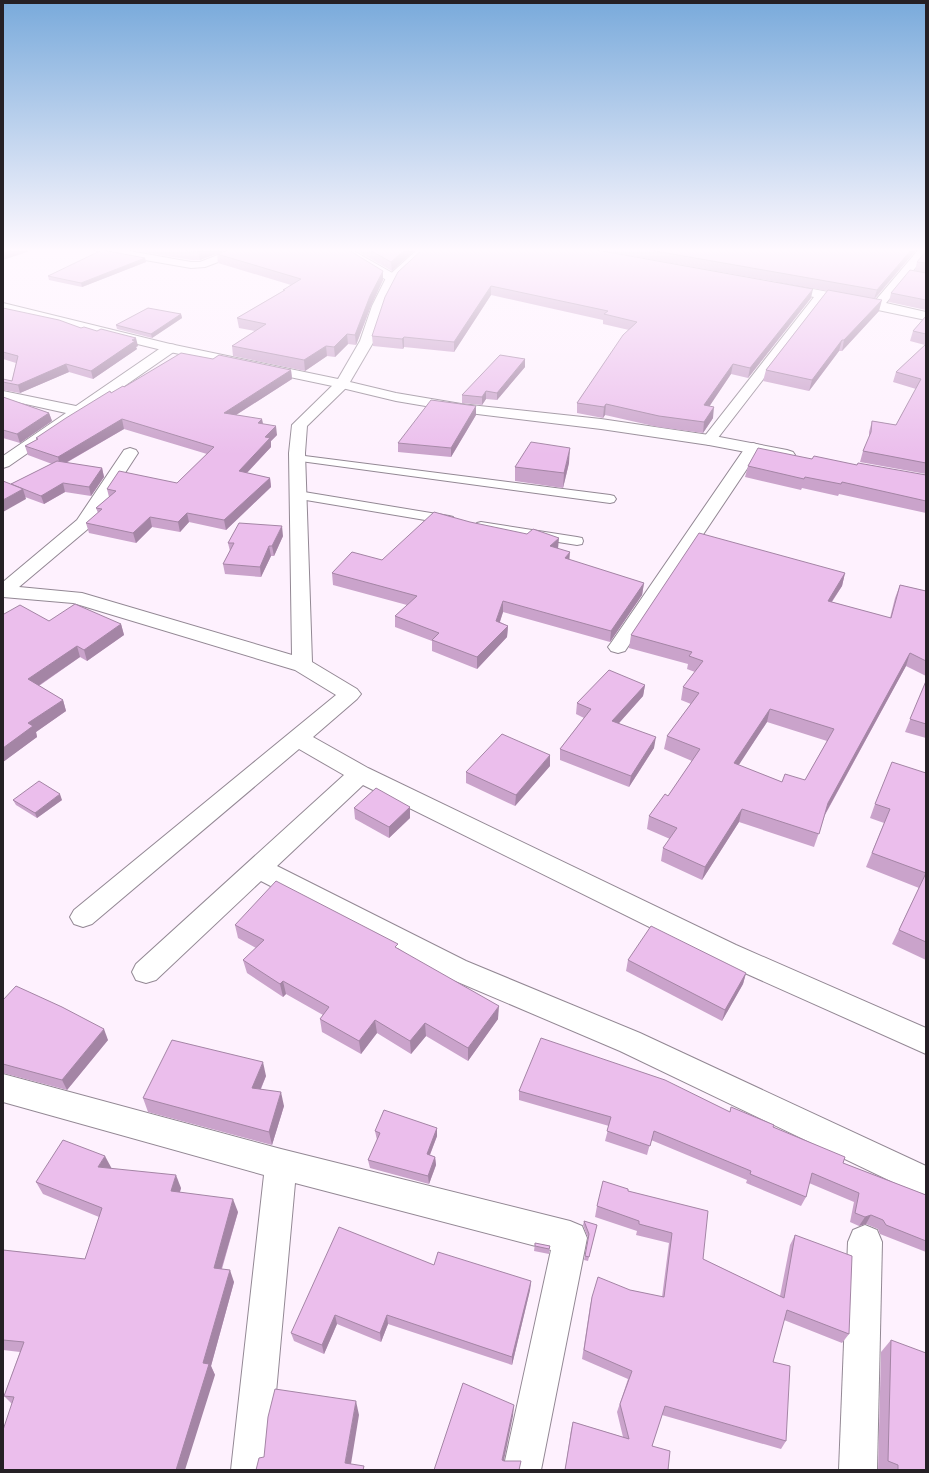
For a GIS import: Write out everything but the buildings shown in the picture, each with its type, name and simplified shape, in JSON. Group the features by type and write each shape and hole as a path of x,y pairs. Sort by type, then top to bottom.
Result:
{"street":[{"path":"47,318 170,348 342,384 396,397 461,408 539,416 709,440 798,457"},
{"path":"302,665 297,458 300,425 342,384 367,341 374,318"},
{"path":"709,440 804,318"},
{"path":"3,463 170,348"},
{"path":"3,395 80,411"},
{"path":"618,647 753,448"},
{"path":"3,591 83,524 130,453"},
{"path":"3,591 75,598 302,665 350,694 84,917"},
{"path":"298,738 360,774 727,953 926,1041"},
{"path":"146,972 360,774"},
{"path":"258,868 456,969 630,1042 926,1182"},
{"path":"3,1088 281,1164 570,1238 522,1470"},
{"path":"250,1470 281,1164"},
{"path":"858,1470 865,1242"}],"lane":[{"path":"297,458 610,499"},
{"path":"298,495 577,542"}]}
